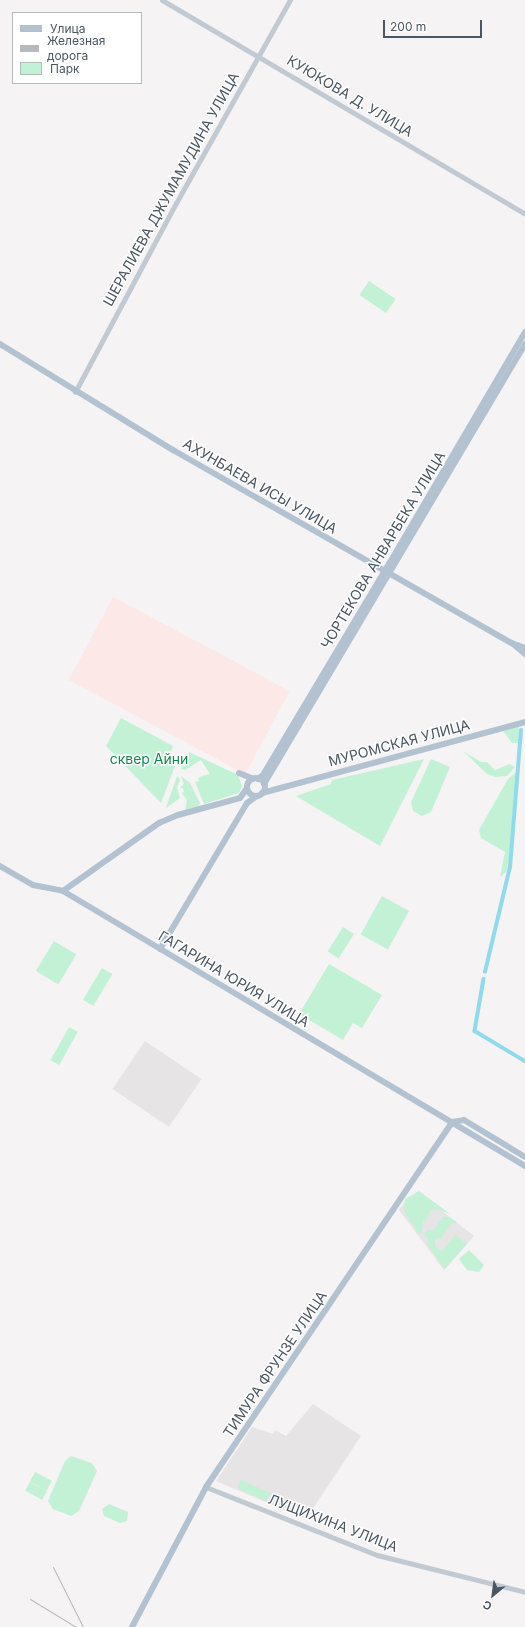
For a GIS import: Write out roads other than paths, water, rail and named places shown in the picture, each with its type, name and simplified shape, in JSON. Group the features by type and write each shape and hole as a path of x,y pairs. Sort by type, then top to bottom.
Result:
{"main road":[{"name":"ЧОРТЕКОВА АНВАРБЕКА УЛИЦА","path":"259,794 525,332"},
{"name":"АХУНБАЕВА ИСЫ УЛИЦА","path":"0,344 76,392 386,572 512,643 525,648"},
{"name":"ЧОРТЕКОВА АНВАРБЕКА УЛИЦА","path":"247,787 263,775 525,344"},
{"name":"АХУНБАЕВА ИСЫ УЛИЦА","path":"512,643 525,654"},
{"name":"МУРОМСКАЯ УЛИЦА","path":"247,803 259,794 280,787 525,722"},
{"path":"259,794 250,794 239,773 256,779 264,784 280,787"},
{"path":"240,798 247,787"},
{"path":"64,891 159,823 178,815 240,798 246,799 247,803 160,950"},
{"name":"ГАГАРИНА ЮРИЯ УЛИЦА","path":"0,866 33,885 64,891 160,950 525,1166"},
{"name":"ГАГАРИНА ЮРИЯ УЛИЦА","path":"452,1122 464,1120 525,1157"},
{"name":"ТИМУРА ФРУНЗЕ УЛИЦА","path":"132,1627 206,1487 452,1122"},
{"path":"488,1144 492,1137"}],"street":[{"name":"КУЮКОВА Д. УЛИЦА","path":"162,0 525,214"},
{"name":"ШЕРАЛИЕВА ДЖУМАМУДИНА УЛИЦА","path":"76,392 168,216 290,0"},
{"name":"ЛУЩИХИНА УЛИЦА","path":"206,1487 377,1555 525,1592"}],"waterway":[{"path":"485,972 510,867 521,730"},
{"path":"484,979 475,1031 525,1061"}],"railway":[{"path":"53,1567 83,1627"},
{"path":"30,1599 76,1627"}],"park label":[{"name":"сквер Айни","path":"149,759"}]}
